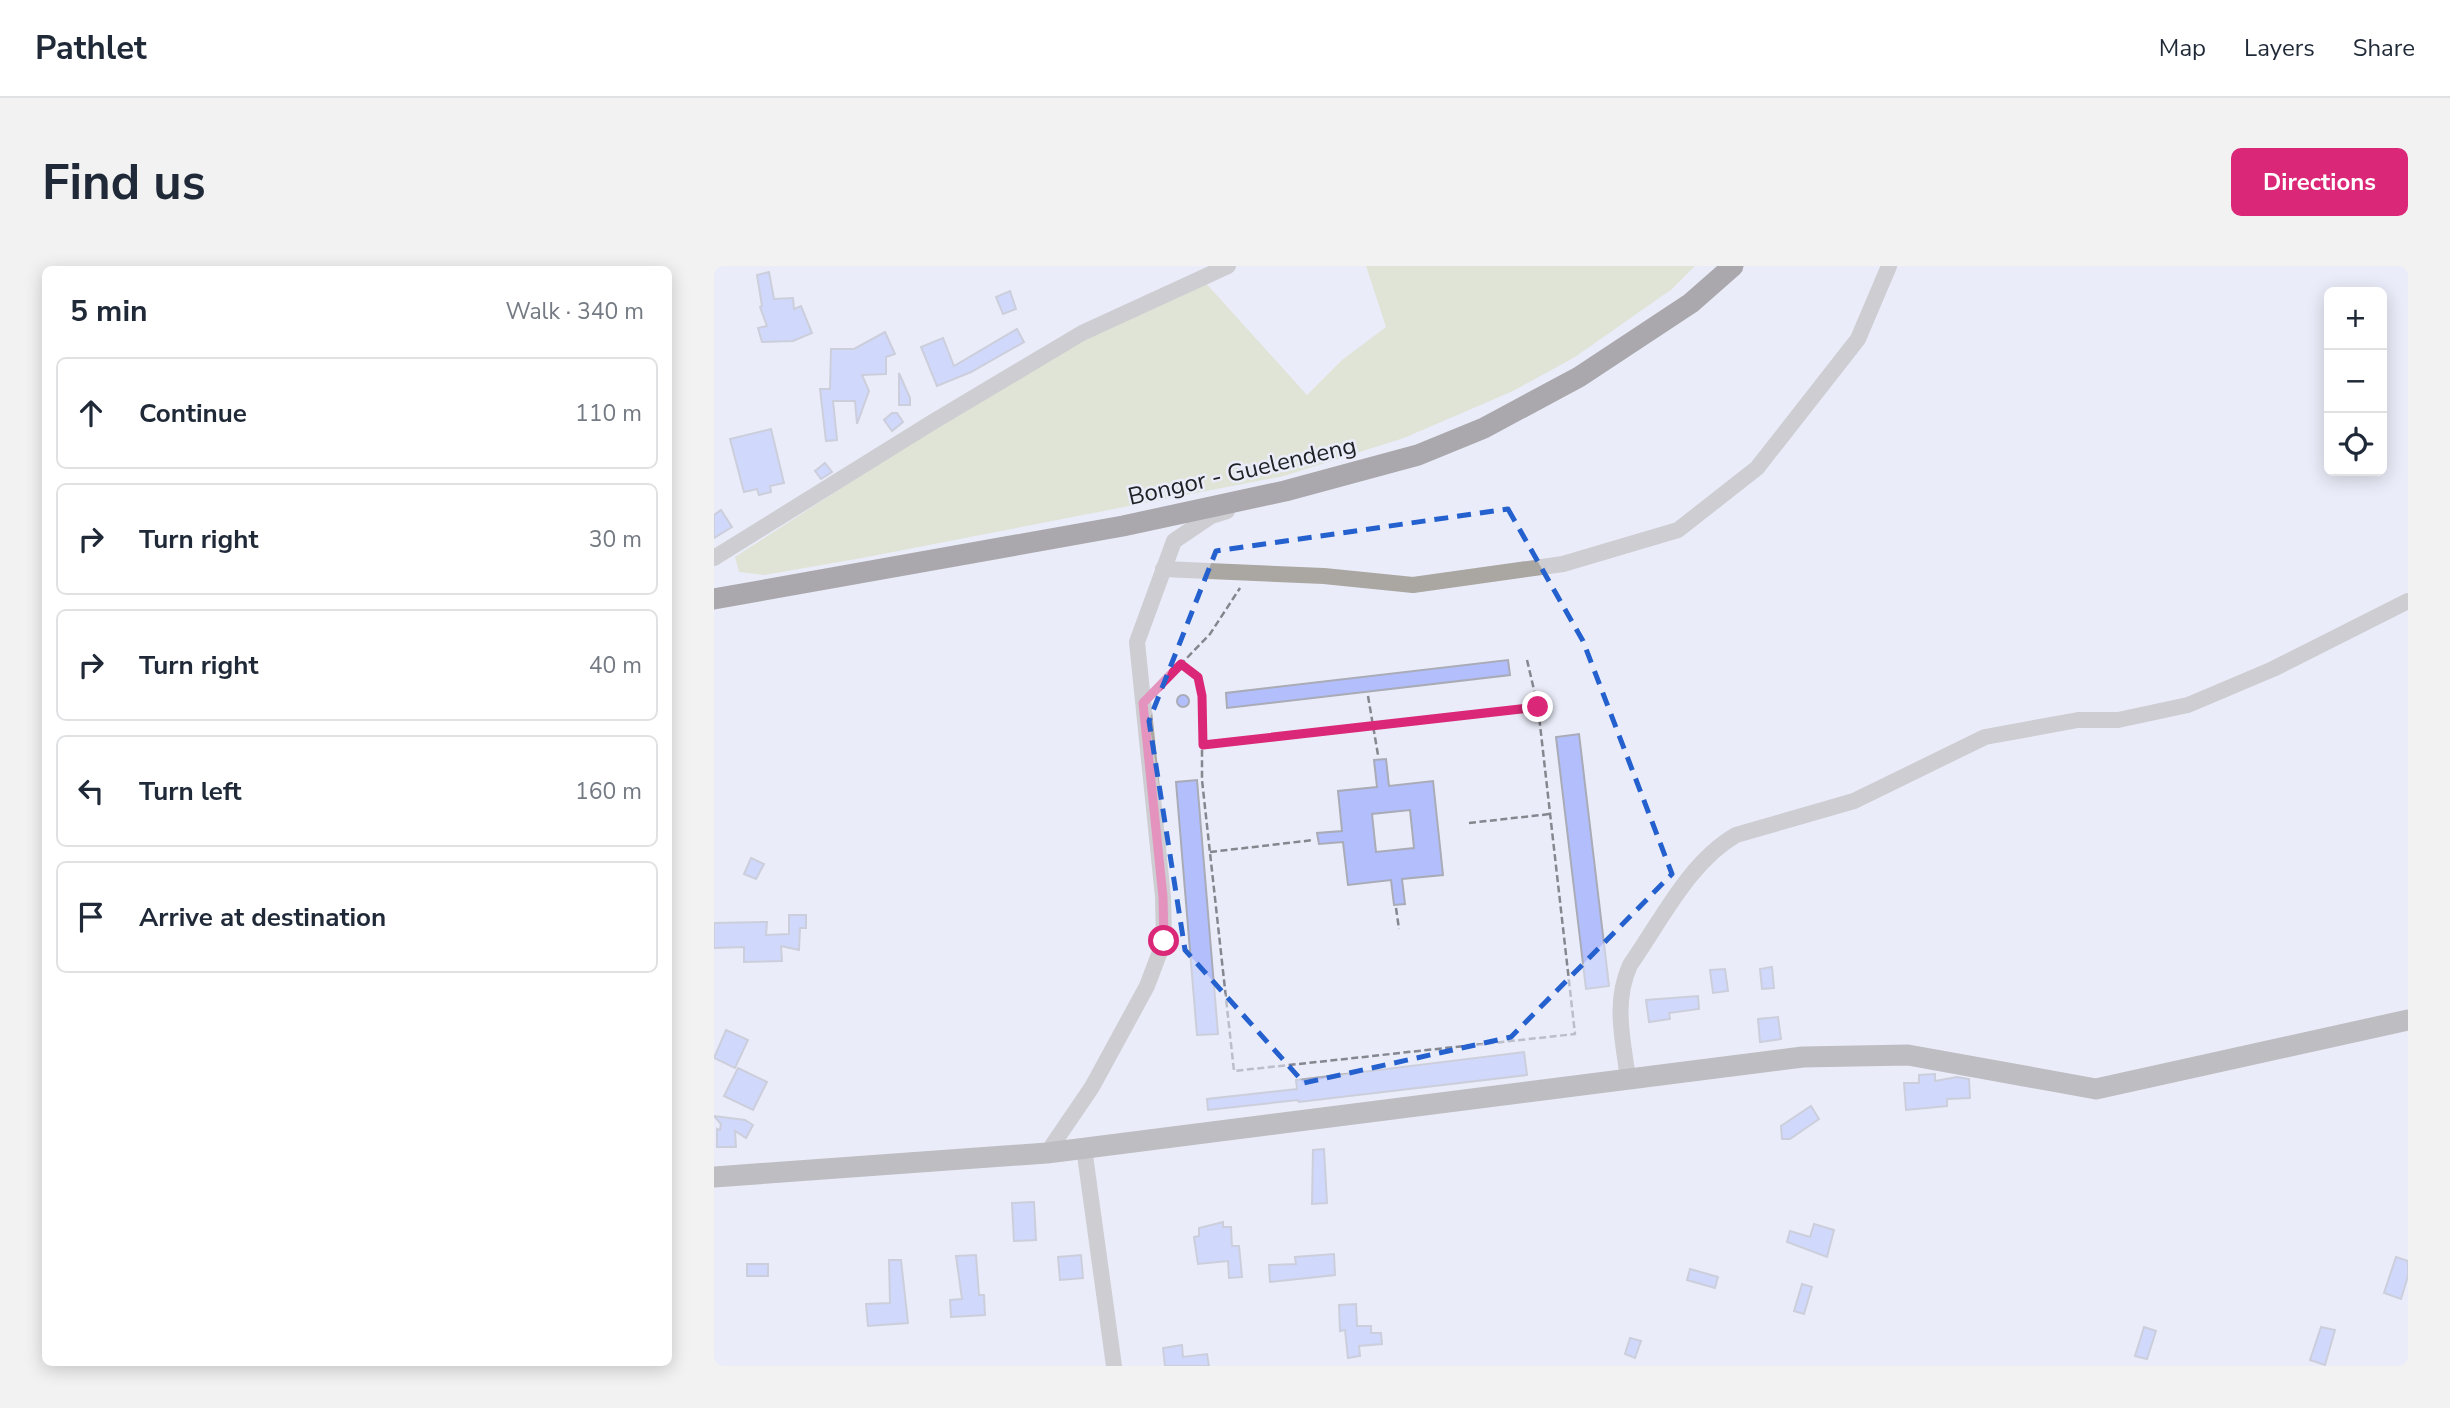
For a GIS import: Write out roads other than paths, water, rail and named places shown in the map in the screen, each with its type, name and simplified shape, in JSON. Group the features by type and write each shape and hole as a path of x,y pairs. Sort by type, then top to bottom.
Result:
{"highway":[{"name":"Bongor - Guelendeng","path":"714,599 1123,526 1285,491 1418,455 1484,428 1598,365 1691,303 1733,266"}],"street":[{"path":"714,558 930,423 1082,333 1228,266"},
{"path":"1163,569 1413,585 1563,564 1678,530 1757,468 1857,339 1889,266"},
{"path":"1047,1153 1092,1087 1147,986 1164,941 1163,897 1137,642 1163,569 1174,541 1192,528 1211,516 1285,491"},
{"path":"1628,1079 1619,1009 1622,981 1630,965 1700,864 1720,844 1736,835 1854,801 1985,737 2078,720 2118,720 2188,705 2273,669 2408,601"},
{"path":"714,1178 1047,1153 1803,1058 1908,1055 2096,1089 2408,1020"},
{"path":"1084,1148 1114,1366"}]}
